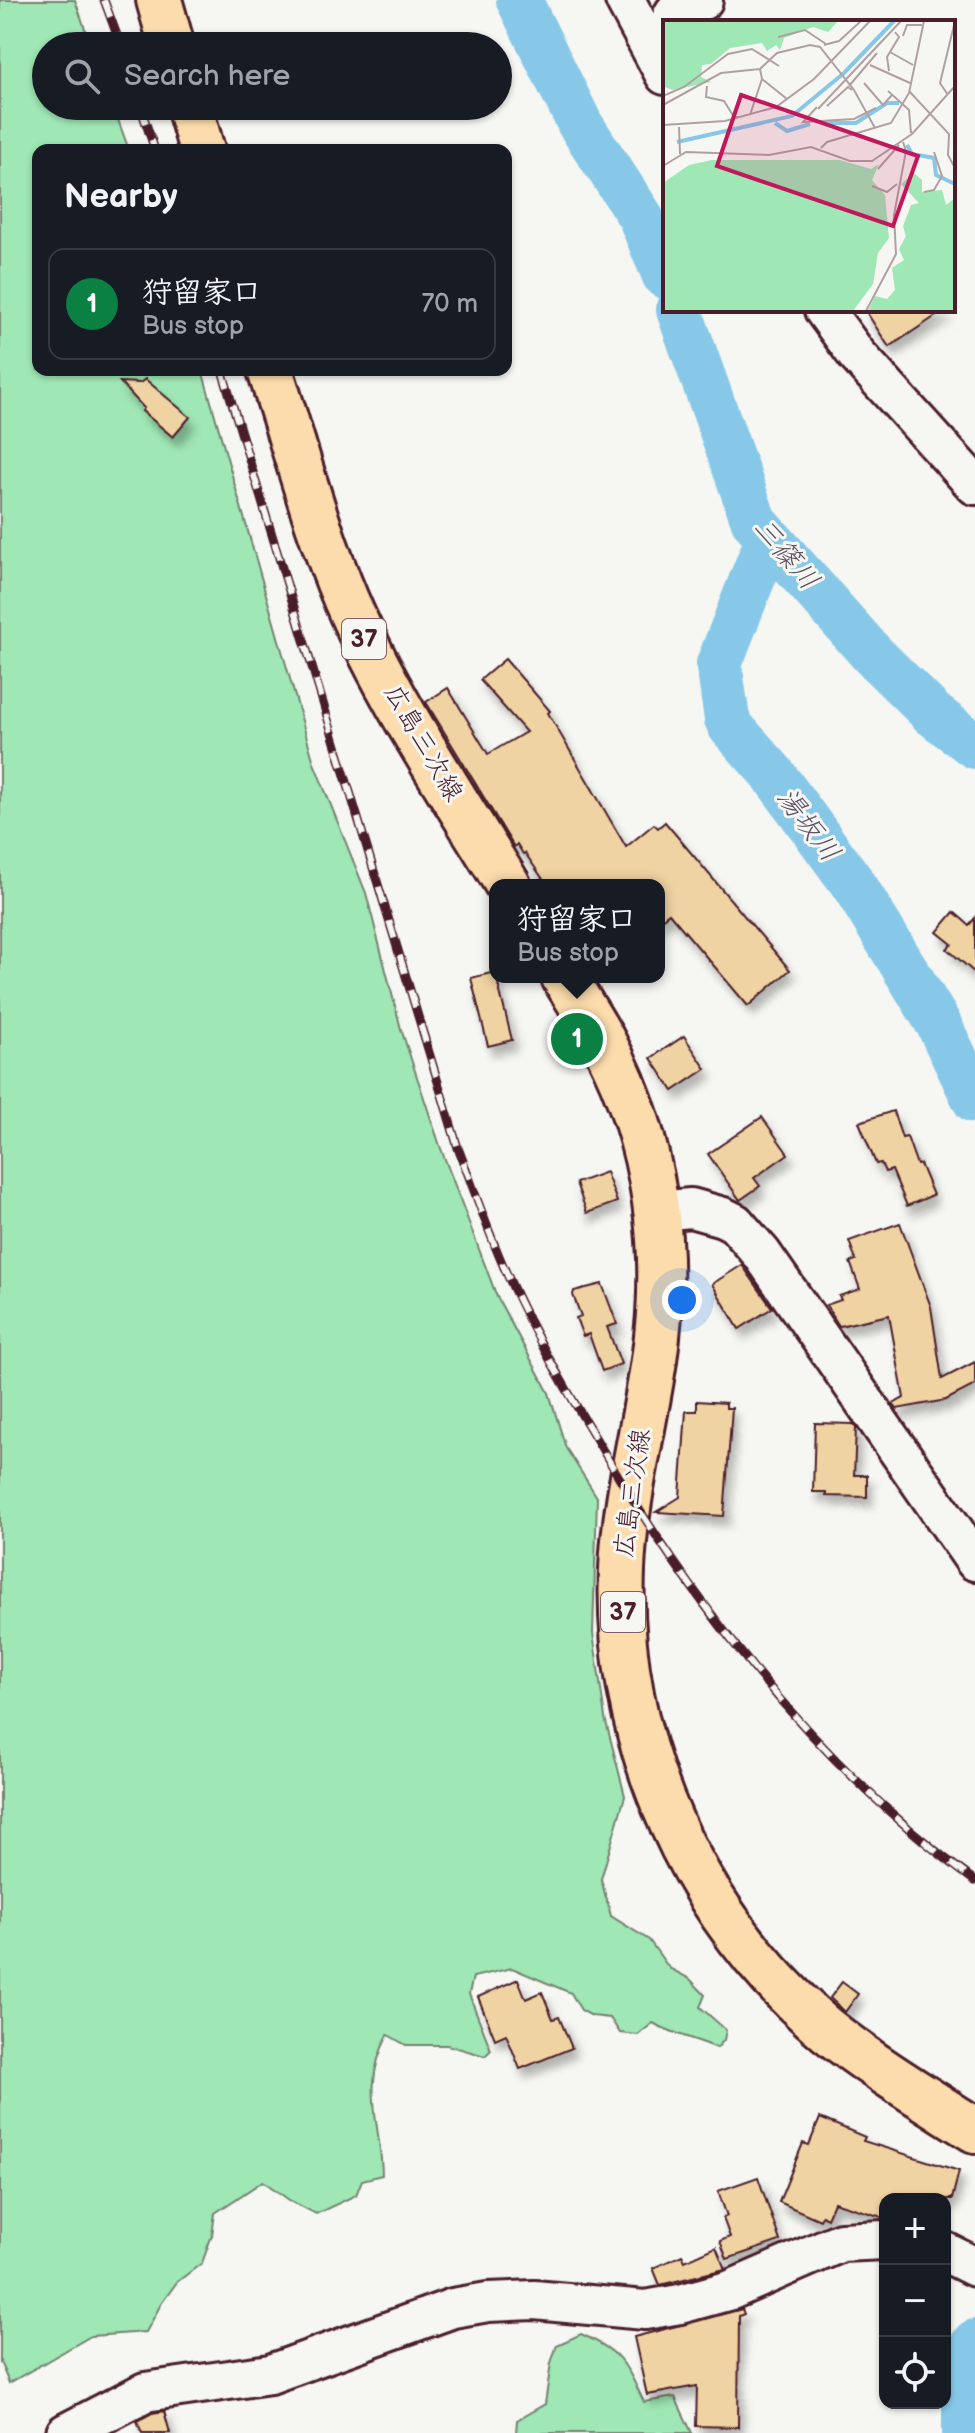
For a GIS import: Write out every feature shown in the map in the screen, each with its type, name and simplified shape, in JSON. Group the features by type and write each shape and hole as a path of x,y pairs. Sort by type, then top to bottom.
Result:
{"main road":[{"path":"159,0 168,32"},
{"path":"193,120 200,144"},
{"name":"広島三次線","path":"272,376 322,534 347,601 389,685 504,879"},
{"name":"広島三次線","path":"568,983 605,1046 624,1089 639,1132 657,1211 662,1269 660,1316 628,1511 622,1583 629,1685 642,1741 660,1797 683,1850 712,1900 746,1948 785,1991 828,2030 875,2065 975,2130"}],"street":[{"path":"625,0 663,71"},
{"path":"671,20 677,9 703,0"},
{"path":"825,312 857,355 975,485"},
{"path":"657,1211 691,1208 735,1223 762,1254 975,1561"},
{"path":"66,2433 145,2392 270,2374 453,2308 488,2302 534,2300 645,2310 731,2290 841,2242 879,2240"},
{"path":"951,2255 975,2267"}],"green space":[{"path":"0,0 75,0 86,32 32,32 32,120 118,120 127,144 32,144 32,376 204,376 314,763 366,893 401,1029 440,1146 497,1297 549,1393 566,1448 597,1497 593,1633 605,1718 625,1796 601,1879 611,1916 649,1940 669,1968 690,1979 705,1995 700,2007 726,2030 724,2040 717,2048 653,2023 638,2035 620,2033 610,2018 592,2016 581,2010 571,1993 512,1968 473,1977 469,1994 491,2050 485,2056 447,2045 406,2045 388,2035 375,2072 374,2088 382,2175 362,2180 356,2195 316,2214 263,2181 215,2213 212,2235 202,2263 177,2282 146,2332 91,2336 9,2383 0,2362"},
{"path":"581,2334 621,2360 644,2402 675,2397 692,2433 516,2433 517,2420 545,2404 557,2345"}],"building":[{"path":"866,312 942,312 889,347"},
{"path":"145,379 190,417 173,437 142,411 144,408 120,382 140,383"},
{"path":"505,659 550,711 548,713 626,847 654,824 658,828 665,822 790,970 748,1006 669,913 665,916 665,879 543,879 517,844 514,847 426,702 448,688 488,754 526,732 480,680"},
{"path":"954,912 969,925 975,918 975,973 947,949 952,944 937,932"},
{"path":"489,974 489,983 498,983 512,1040 488,1046 471,978"},
{"path":"684,1036 706,1069 673,1091 651,1058"},
{"path":"893,1111 902,1138 907,1137 933,1195 907,1206 892,1170 885,1172 881,1163 876,1164 859,1122"},
{"path":"762,1117 788,1154 754,1178 760,1186 740,1200 708,1154"},
{"path":"606,1172 617,1202 587,1213 576,1183"},
{"path":"900,1223 931,1307 942,1379 975,1362 975,1385 946,1400 897,1409 893,1404 904,1398 889,1315 839,1326 826,1305 841,1300 839,1296 860,1289 850,1262 856,1260 849,1241"},
{"path":"742,1265 772,1308 739,1329 712,1284"},
{"path":"602,1284 617,1324 607,1327 621,1364 602,1371 589,1334 583,1336 576,1318 581,1316 573,1295 574,1291"},
{"path":"697,1401 726,1403 726,1408 732,1408 724,1516 656,1512 680,1497 686,1411 697,1411"},
{"path":"815,1423 853,1424 856,1428 854,1475 867,1475 867,1497 826,1496 826,1492 813,1492"},
{"path":"518,1979 526,1999 542,1992 553,2019 559,2017 572,2048 520,2069 506,2034 495,2039 478,1997"},
{"path":"842,1982 858,1994 845,2012 830,1998"},
{"path":"820,2118 865,2137 863,2141 959,2171 952,2199 951,2193 879,2193 879,2216 834,2202 827,2218 822,2215 820,2220 779,2202 803,2143 809,2145"},
{"path":"758,2177 780,2241 727,2259 720,2241 730,2237 718,2191"},
{"path":"716,2247 725,2269 660,2285 653,2268 682,2255 685,2261"},
{"path":"742,2309 744,2314 739,2316 738,2427 696,2426 697,2386 647,2395 634,2337"},
{"path":"164,2411 170,2433 142,2433 137,2421"}],"waterway":[{"name":"三篠川","path":"519,0 580,124 640,216 663,271"},
{"name":"三篠川","path":"680,312 754,521 872,654 933,714 975,746"},
{"name":"湯坂川","path":"768,539 719,664 727,719 772,773 854,885 938,1023 975,1100"},
{"name":"湯坂川","path":"965,2433 965,2357 975,2342"}],"railway":[{"path":"104,0 116,32"},
{"path":"145,120 153,144"},
{"path":"224,376 458,1148 493,1242 525,1313 630,1495 714,1618 810,1733 862,1786 975,1881"}],"place":[{"name":"狩留家口","path":"577,1039"}]}
